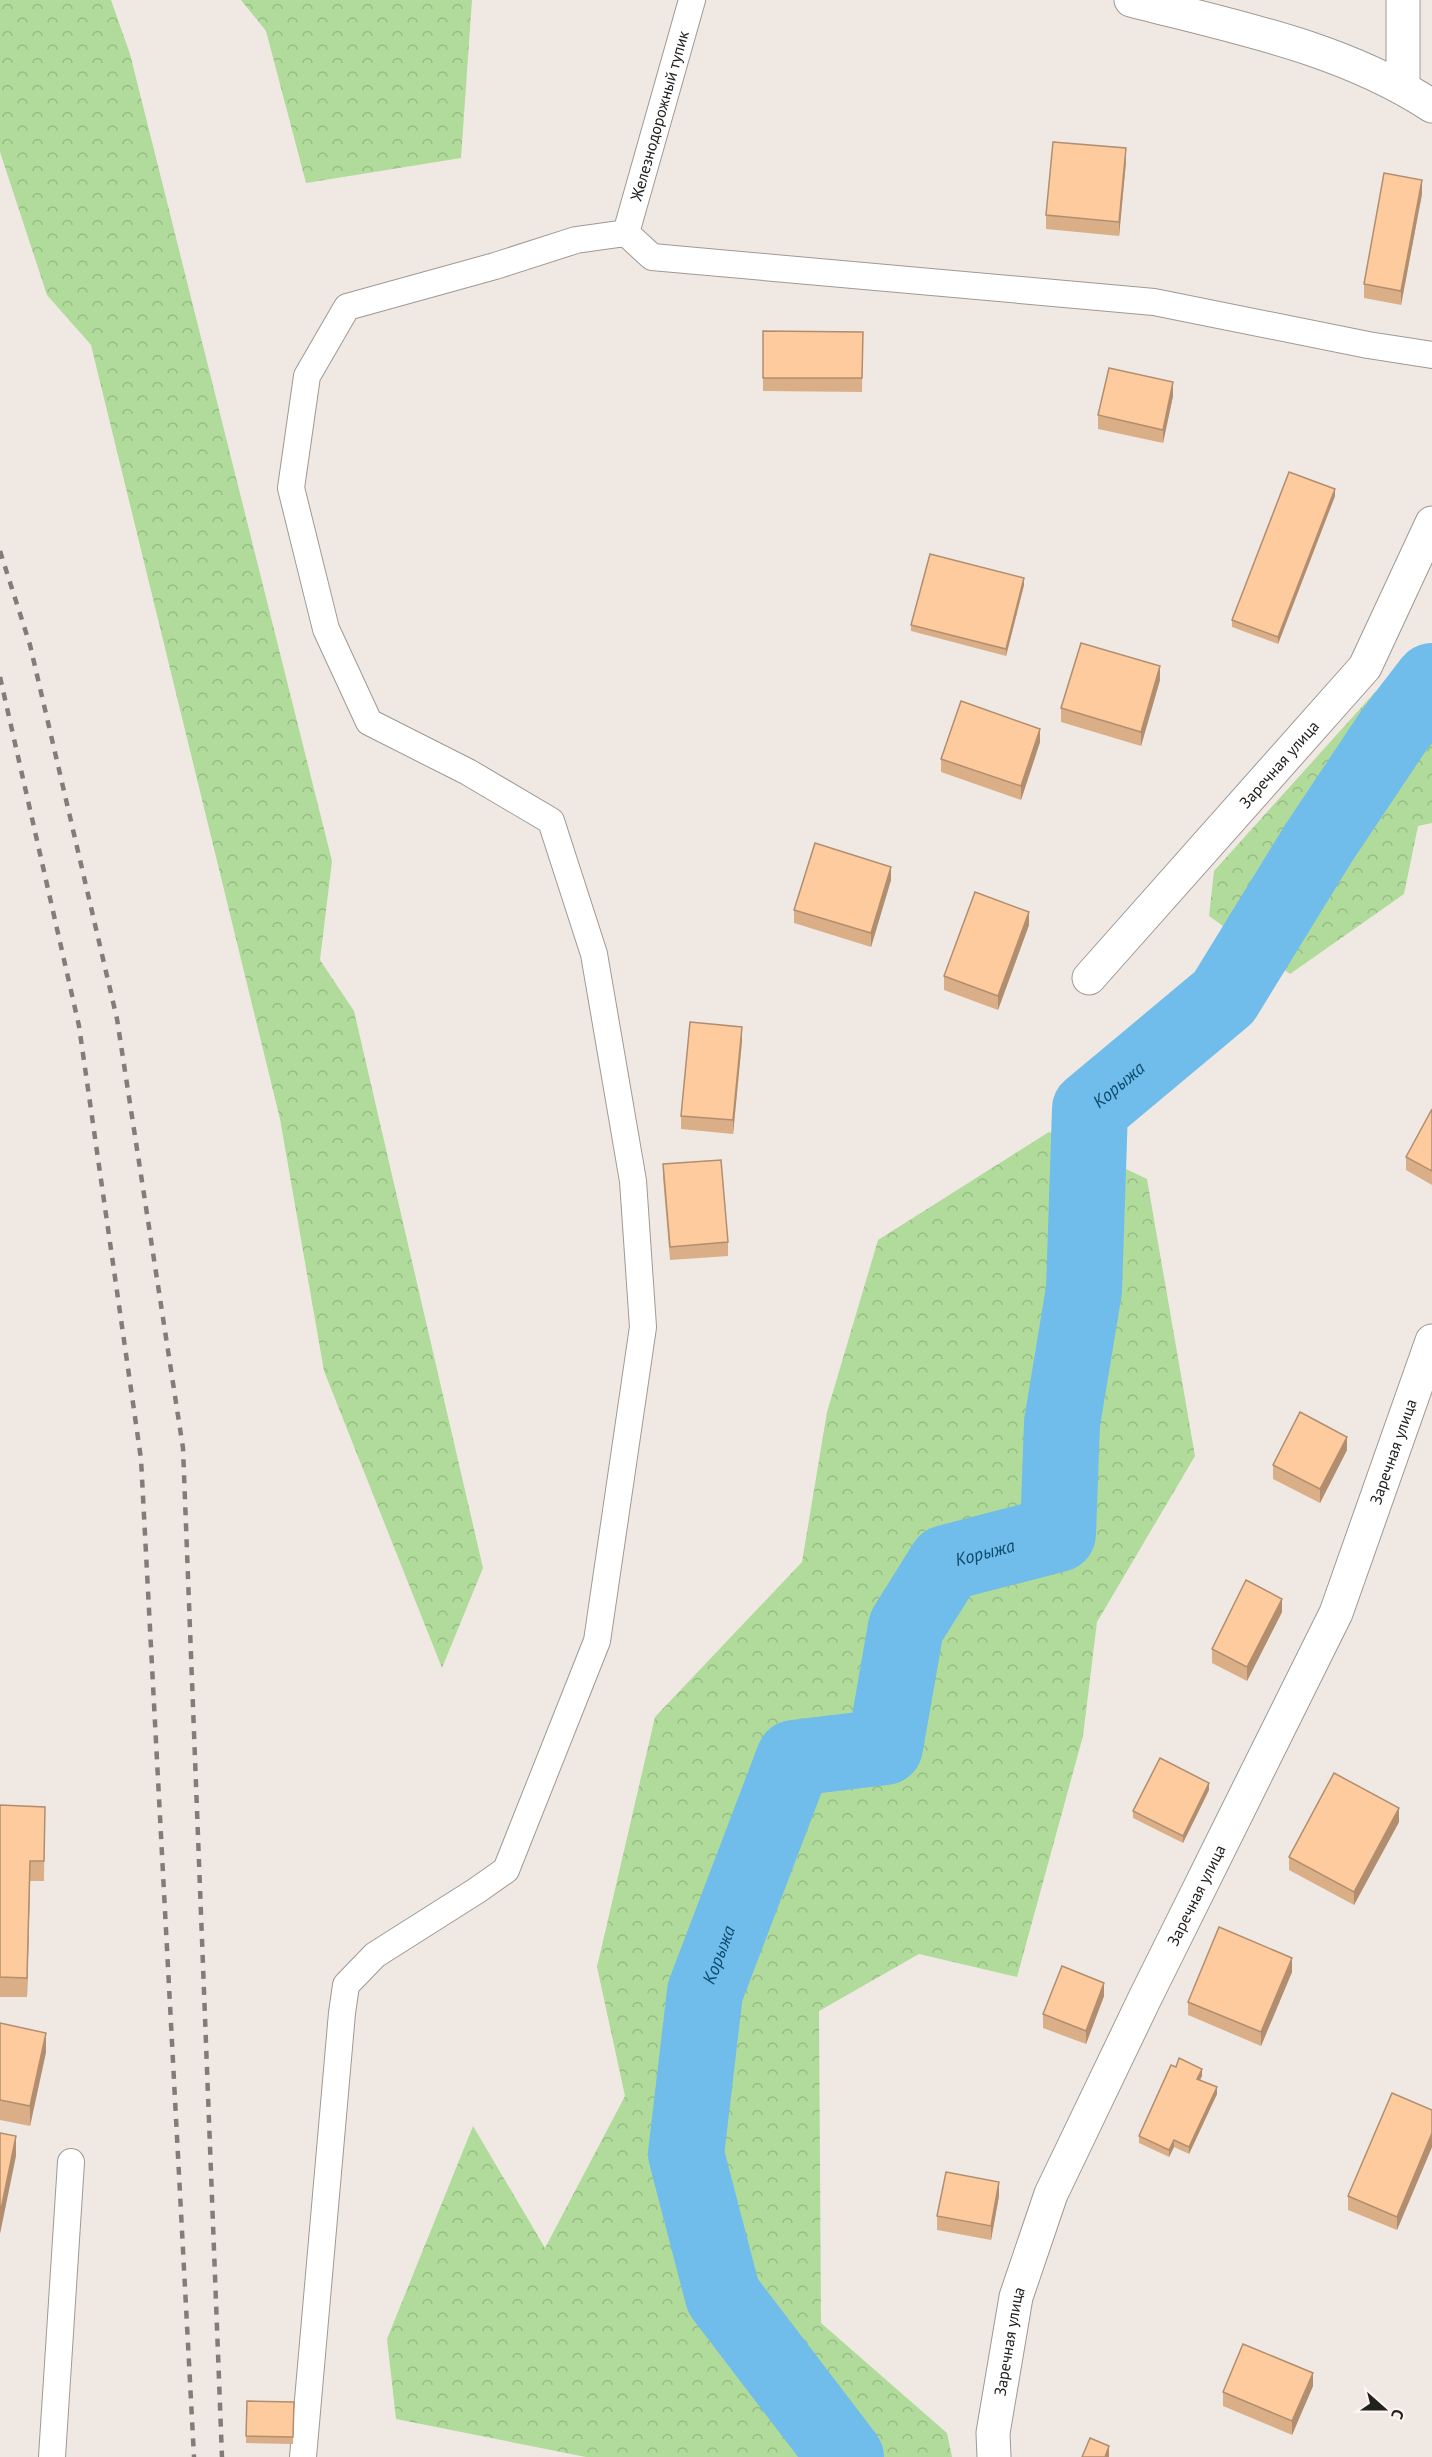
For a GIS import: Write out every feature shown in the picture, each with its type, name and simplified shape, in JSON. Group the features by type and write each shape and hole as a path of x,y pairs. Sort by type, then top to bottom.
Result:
{"street":[{"path":"1131,0 1297,43 1403,87 1432,106"},
{"path":"1403,0 1403,87"},
{"name":"Заречная улица","path":"1089,978 1365,667 1432,524"},
{"name":"Заречная улица","path":"994,2457 993,2433 1016,2297 1051,2194 1145,1998 1336,1613 1432,1341"}],"lane":[{"name":"Железнодорожный тупик","path":"626,233 692,0"},
{"path":"303,2457 346,1985 375,1954 506,1870 597,1641 643,1327 633,1181 594,954 551,821 468,772 369,722 326,629 291,488 308,376 347,307 495,266 576,240 626,233 652,257 1154,302 1368,345 1432,355"},
{"path":"52,2457 71,2162"}],"green space":[{"path":"0,0 111,0 130,54 332,861 320,960 354,1011 483,1568 442,1668 324,1371 280,1119 91,345 47,295 0,152"},
{"path":"241,0 472,0 461,158 306,183 266,31"},
{"path":"1376,691 1432,702 1432,823 1418,826 1404,894 1290,974 1209,916 1214,871"},
{"path":"1049,1132 1147,1179 1195,1456 1097,1622 1083,1736 1017,1977 919,1954 819,2011 821,2323 947,2433 952,2457 586,2457 396,2419 387,2339 473,2126 545,2248 625,2096 597,1967 655,1717 802,1562 827,1412 878,1240"}],"building":[{"path":"1053,142 1126,148 1119,222 1046,215"},
{"path":"1384,173 1422,180 1401,291 1364,284"},
{"path":"763,331 863,332 862,378 763,378"},
{"path":"1109,368 1173,382 1163,430 1098,415"},
{"path":"1289,472 1335,489 1278,637 1232,620"},
{"path":"930,554 1024,578 1006,649 911,625"},
{"path":"1081,643 1160,666 1141,732 1061,708"},
{"path":"961,701 1040,729 1021,786 941,759"},
{"path":"815,843 891,867 871,933 794,910"},
{"path":"975,892 1029,912 998,996 944,976"},
{"path":"690,1022 742,1027 733,1120 681,1116"},
{"path":"1432,1109 1432,1171 1406,1157"},
{"path":"721,1160 728,1242 670,1247 663,1164"},
{"path":"1300,1412 1347,1437 1320,1489 1273,1465"},
{"path":"1246,1580 1282,1599 1247,1667 1212,1649"},
{"path":"1160,1758 1209,1783 1183,1836 1133,1811"},
{"path":"1334,1773 1399,1808 1354,1892 1289,1857"},
{"path":"0,1805 45,1807 44,1861 30,1861 27,1978 0,1977"},
{"path":"1219,1927 1292,1958 1261,2032 1188,2002"},
{"path":"1062,1966 1104,1983 1086,2031 1043,2014"},
{"path":"0,2023 46,2033 30,2106 0,2100"},
{"path":"1179,2058 1202,2069 1197,2079 1217,2087 1189,2147 1174,2140 1169,2150 1139,2136 1171,2065 1176,2067"},
{"path":"1392,2093 1432,2110 1432,2133 1397,2217 1348,2196"},
{"path":"0,2133 16,2136 0,2214"},
{"path":"946,2172 999,2182 991,2226 937,2216"},
{"path":"1243,2344 1313,2373 1292,2421 1223,2392"},
{"path":"247,2401 294,2402 293,2437 246,2436"},
{"path":"1090,2438 1109,2446 1105,2457 1082,2457"}],"waterway":[{"name":"Корыжа","path":"846,2457 723,2296 686,2154 705,1992 794,1758 885,1747 906,1627 946,1563 1058,1534 1062,1423 1084,1290 1090,1109 1224,997 1318,844 1392,733 1432,681"}],"railway":[{"path":"0,551 30,645 117,1019 183,1448 222,2457"},
{"path":"0,677 79,1026 141,1459 194,2457"}]}
